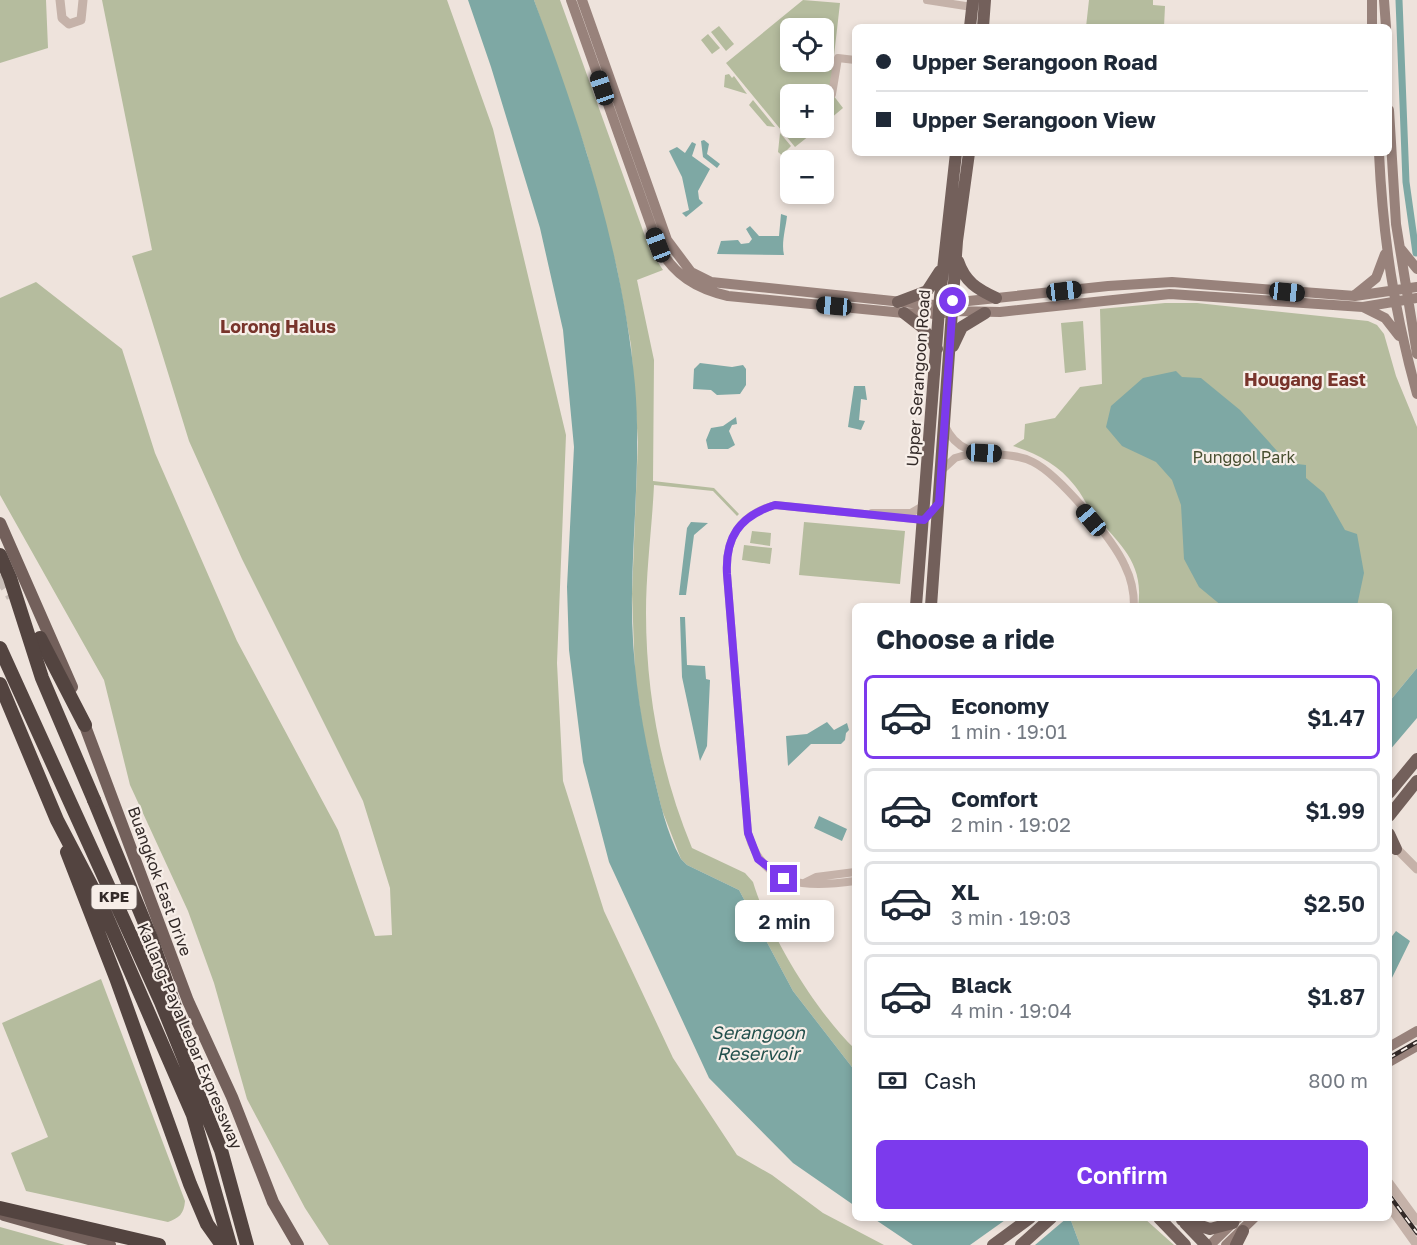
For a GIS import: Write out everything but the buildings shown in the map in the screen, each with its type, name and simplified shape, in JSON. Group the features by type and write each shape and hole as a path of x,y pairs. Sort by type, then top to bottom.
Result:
{"highway":[{"path":"0,555 10,578 42,678 151,938 196,1068 221,1150"},
{"path":"40,638 85,725"},
{"name":"Kallang-Paya Lebar Expressway","path":"0,648 161,1002 221,1150 247,1245"},
{"name":"Kallang-Paya Lebar Expressway","path":"0,684 57,820 102,906 193,1115 230,1245"},
{"path":"57,820 74,874 116,978 190,1184 207,1224 222,1245"},
{"path":"0,1208 159,1245"}],"main road":[{"path":"571,0 658,245 678,273 696,286 728,296 901,308 939,308 996,298 1172,282 1354,296 1409,296 1417,287"},
{"path":"582,0 667,240 692,272 711,282 901,308 922,327 937,349"},
{"path":"983,24 986,0"},
{"path":"1372,0 1372,24"},
{"path":"1384,0 1386,24"},
{"path":"970,24 972,4"},
{"path":"1392,151 1399,247 1417,354"},
{"name":"Upper Serangoon Road","path":"916,603 926,504 939,308 956,156"},
{"name":"Upper Serangoon Road","path":"931,603 956,254 969,156"},
{"path":"1379,156 1386,252 1402,340 1417,394"},
{"path":"1399,247 1417,269"},
{"path":"1354,296 1376,278 1386,252"},
{"path":"956,254 962,273 969,282 977,289 996,298"},
{"path":"901,308 927,291 943,265"},
{"path":"953,306 985,313 1170,294 1363,307 1385,318 1402,340"},
{"path":"1363,307 1394,296"},
{"path":"950,352 962,327 985,313"},
{"path":"1413,333 1417,314"},
{"name":"Buangkok East Drive","path":"0,523 25,576 85,725 188,1001 232,1097 273,1202 298,1245"},
{"path":"1392,789 1417,759"},
{"path":"1392,813 1417,781"},
{"path":"1392,1045 1417,1031"},
{"path":"1392,1060 1417,1046"},
{"path":"0,1214 110,1245"},
{"path":"993,1245 1026,1221"},
{"path":"1021,1245 1048,1221"},
{"path":"1162,1221 1185,1245"},
{"path":"1183,1221 1206,1245"},
{"path":"1187,1221 1210,1229 1238,1224"},
{"path":"1210,1245 1238,1224"},
{"path":"1226,1245 1238,1224"},
{"path":"1236,1245 1238,1224"}],"street":[{"path":"60,0 62,18 69,24 81,20 84,0"},
{"path":"927,0 972,4"},
{"path":"834,84 838,58 852,60"},
{"path":"945,425 956,444 976,452 1021,457 1045,469 1059,482 1125,565 1134,603"},
{"path":"940,473 955,458 976,452"},
{"path":"867,513 880,518 924,520 939,503"},
{"path":"852,881 817,886 784,879 772,873 758,859 748,833 727,555 737,529 757,510 775,505 867,513 910,513 926,504"},
{"path":"1393,845 1417,869"},
{"path":"804,883 816,877 852,872"},
{"path":"1392,1187 1417,1221"},
{"path":"1392,1210 1417,1245"}],"green space":[{"path":"0,0 46,0 48,48 0,63"},
{"path":"102,0 447,0 493,129 566,435 557,663 563,781 604,911 673,1058 737,1155 772,1175 823,1213 884,1245 329,1245 305,1208 247,1099 214,983 188,911 130,785 104,680 0,495 0,298 36,282 122,349 155,453 237,641 338,830 375,936 392,935 390,888 363,801 242,559 189,441 132,256 152,250"},
{"path":"534,0 560,0 650,250 663,270 637,280 654,360 653,481 714,488 739,514 737,516 713,491 654,485 647,581 647,643 657,733 672,791 692,848 745,873 753,882 770,924 795,971 825,1014 852,1046 852,1067 793,991 739,890 687,865 681,859 662,810 644,737 635,676 632,594 638,442 631,345 617,269 587,154"},
{"path":"803,0 840,3 834,56 834,18 781,18"},
{"path":"1089,0 1153,0 1153,5 1165,6 1164,24 1086,24"},
{"path":"780,19 780,72 832,72 831,84 780,84 780,129 726,63"},
{"path":"719,26 734,44 726,51 711,32"},
{"path":"708,34 720,48 712,54 701,40"},
{"path":"729,74 732,78 734,76 747,94 724,87 725,75"},
{"path":"834,96 843,108 834,116"},
{"path":"753,100 775,127 767,126 749,105"},
{"path":"780,133 780,138 784,138 791,146 787,150 780,150 780,154 778,152"},
{"path":"788,138 806,138 795,147"},
{"name":"Punggol Park","path":"1165,303 1197,303 1368,321 1377,325 1384,334 1396,376 1417,427 1417,668 1392,698 1392,603 1138,603 1137,577 1128,554 1091,510 1077,489 1062,472 1047,461 1013,446 1024,439 1025,424 1055,418 1080,387 1102,384 1100,309"},
{"path":"1083,321 1086,370 1065,373 1061,323"},
{"path":"804,522 905,531 900,584 799,575"},
{"path":"752,531 771,533 770,546 750,543"},
{"path":"744,545 772,548 770,564 742,560"},
{"path":"101,979 185,1201 180,1215 168,1222 26,1191 11,1153 48,1137 2,1023"},
{"path":"1071,1221 1147,1221 1174,1245 1080,1245"},
{"path":"0,1227 65,1245 0,1245"}],"water":[{"name":"Serangoon Reservoir","path":"468,0 534,0 568,93 597,189 621,286 629,336 637,411 632,593 633,639 644,729 661,805 671,838 681,859 687,865 739,890 793,991 852,1067 852,1204 793,1163 709,1078 609,862 583,762 569,650 567,587 574,447 563,330 540,228"},
{"path":"704,140 709,144 707,154 720,164 717,168 703,157 701,141"},
{"path":"692,142 696,144 692,156 710,169 698,191 699,199 703,203 686,217 682,213 689,210 682,177 669,151 677,147 685,153"},
{"path":"781,214 787,216 783,240 784,255 717,254 721,241 738,240 741,244 749,243 752,239 746,229 750,226 759,236 779,236"},
{"path":"700,363 732,367 743,365 746,369 746,385 740,394 717,395 711,390 693,389 694,369"},
{"path":"1176,371 1182,377 1201,378 1240,410 1288,463 1306,465 1306,478 1324,493 1345,530 1357,534 1364,573 1358,603 1218,603 1199,587 1184,559 1181,505 1172,480 1156,462 1122,446 1106,427 1111,406 1143,378"},
{"path":"854,386 865,386 867,400 861,399 859,420 865,421 861,430 848,427"},
{"path":"736,417 737,424 732,425 729,431 735,445 728,449 708,449 706,440 711,428 723,426"},
{"path":"691,522 708,523 694,535 686,595 679,595 687,528"},
{"path":"680,617 685,617 687,665 705,666 706,679 710,680 707,746 700,761 682,677"},
{"path":"1417,668 1417,718 1392,747 1392,698"},
{"path":"827,722 834,730 847,723 849,730 845,740 841,744 811,744 788,766 786,736 807,734"},
{"path":"819,816 847,829 842,841 814,828"},
{"path":"1396,931 1410,941 1392,978 1392,936"},
{"path":"877,1221 1071,1221 1080,1245 913,1245"}],"pier":[{"path":"1004,1221 1063,1221 1035,1245 970,1245"}],"waterway":[{"path":"1399,0 1406,182 1416,253"}],"tunnel":[{"path":"0,575 13,596"}],"railway":[{"path":"1392,1056 1417,1042"},
{"path":"1392,1199 1417,1233"}],"district":[{"name":"Lorong Halus","path":"278,327"},
{"name":"Hougang East","path":"1305,380"}],"route":[{"path":"784,879 772,873 758,859 751,846 748,833 726,563 728,548 732,536 749,517 757,510 775,505 867,513 880,518 924,520 939,503 953,301"}]}
